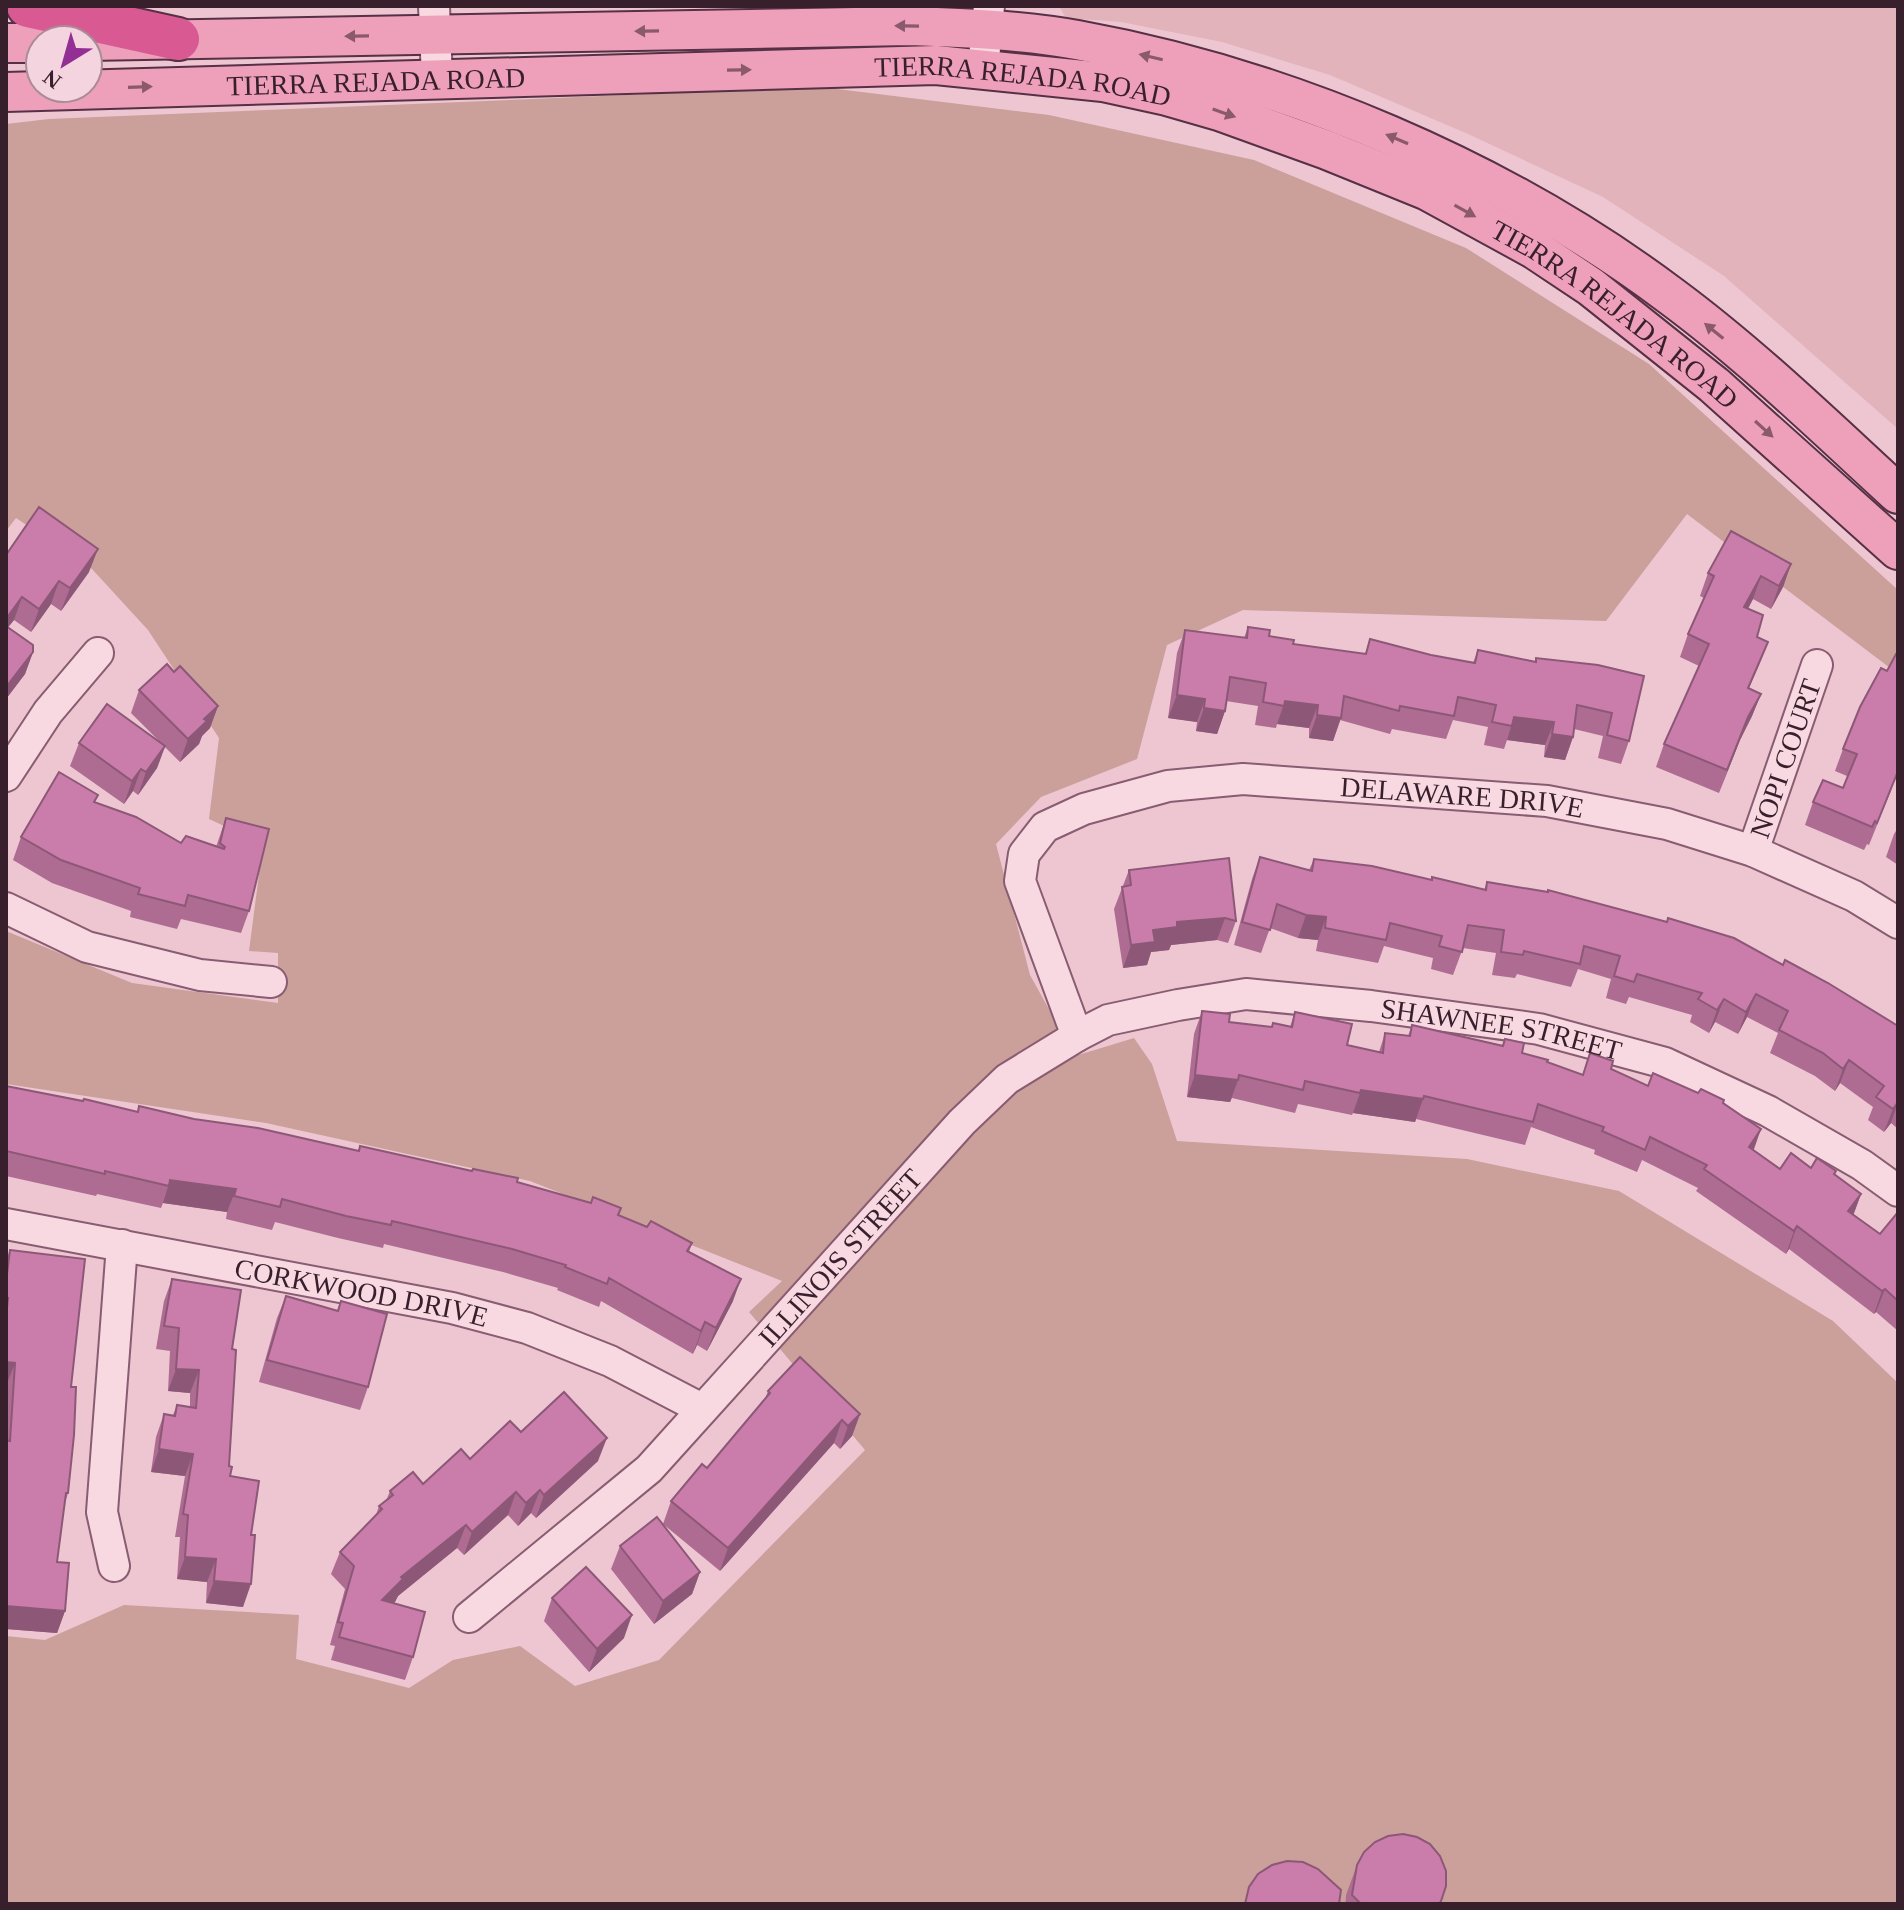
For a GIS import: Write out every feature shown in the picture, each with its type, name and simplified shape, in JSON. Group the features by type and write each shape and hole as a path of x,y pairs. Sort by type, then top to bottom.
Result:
{"highway":[{"path":"28,6 178,39"}],"main road":[{"name":"TIERRA REJADA ROAD","path":"104,41 178,39 435,20 909,26 987,18 1258,85 1412,145 1540,210 1671,295 1761,369 1898,494"},
{"name":"TIERRA REJADA ROAD","path":"6,92 936,65 1103,82 1167,96 1313,145 1428,191 1534,249 1614,305 1714,385 1898,550"}],"street":[{"path":"983,69 987,18"},
{"path":"435,20 437,78"},
{"path":"6,776 48,712 98,653"},
{"name":"NOPI COURT","path":"1753,851 1817,665"},
{"name":"DELAWARE DRIVE","path":"1077,1036 1020,881 1024,854 1045,827 1084,809 1168,786 1243,779 1547,801 1667,824 1753,851 1854,896 1898,923"},
{"path":"6,908 87,947 200,975 271,982"},
{"name":"SHAWNEE STREET","path":"1077,1036 1108,1020 1246,994 1371,1006 1539,1029 1665,1063 1768,1111 1862,1165 1898,1191"},
{"name":"ILLINOIS STREET","path":"469,1617 649,1469 962,1122 1007,1079 1077,1036"},
{"name":"CORKWOOD DRIVE","path":"6,1224 452,1308 527,1328 610,1361 702,1409"},
{"path":"114,1566 102,1512 122,1245"}],"shaded area":[{"path":"1059,6 1898,6 1898,429 1724,276 1603,197 1468,134 1330,75 1222,42 1121,22 1066,18"},
{"path":"821,87 1049,115 1254,160 1466,248 1649,364 1898,590 1898,674 1687,514 1606,621 1243,610 1167,645 1137,759 1041,797 996,844 1030,975 1075,1056 1134,1038 1152,1064 1177,1141 1467,1159 1619,1191 1833,1321 1898,1383 1898,1904 1435,1904 1346,1895 1345,1904 6,1904 6,1636 45,1640 124,1605 299,1615 296,1659 409,1688 453,1660 520,1646 575,1686 659,1660 865,1450 749,1312 782,1281 530,1181 266,1123 6,1084 6,931 132,983 278,1003 278,953 249,951 263,844 209,819 219,738 148,630 92,569 16,518 6,531 6,124 49,119"}],"building":[{"path":"39,507 98,549 70,588 59,581 39,609 22,597 6,619 6,555"},
{"path":"1731,531 1791,564 1779,586 1761,576 1744,607 1763,615 1757,637 1768,642 1748,688 1761,694 1748,717 1727,770 1664,744 1709,644 1688,634 1714,576 1708,573"},
{"path":"6,626 33,645 33,652 6,687"},
{"path":"1248,627 1270,630 1269,636 1294,640 1293,644 1366,654 1370,639 1475,663 1478,650 1536,662 1536,658 1598,665 1644,676 1629,741 1607,735 1612,713 1577,705 1573,737 1552,734 1554,722 1514,717 1512,726 1492,722 1496,705 1458,697 1454,716 1400,706 1399,711 1344,696 1341,718 1317,715 1318,705 1285,701 1284,706 1263,702 1266,683 1230,677 1225,711 1204,708 1205,699 1177,695 1185,630 1247,638"},
{"path":"1896,654 1898,771 1877,823 1875,821 1872,827 1813,802 1823,780 1843,788 1857,754 1843,749 1860,707 1881,668 1887,671"},
{"path":"167,664 174,672 180,666 218,706 188,739 139,690"},
{"path":"107,704 165,746 146,772 141,769 132,781 79,743"},
{"path":"59,772 98,795 94,802 136,817 181,843 186,836 224,849 220,843 226,818 269,829 249,911 188,895 185,906 138,894 140,888 61,860 21,837"},
{"path":"1260,857 1312,871 1314,859 1372,866 1486,890 1487,882 1548,890 1667,922 1668,918 1734,938 1783,965 1785,960 1828,983 1898,1026 1898,1102 1893,1109 1876,1097 1884,1086 1849,1060 1843,1069 1823,1053 1779,1030 1788,1011 1756,994 1746,1012 1724,999 1717,1010 1698,999 1702,993 1637,974 1634,982 1614,976 1620,956 1584,946 1580,964 1524,951 1523,955 1501,952 1504,930 1468,925 1462,952 1439,946 1442,936 1390,923 1386,940 1325,928 1326,917 1306,915 1277,904 1270,930 1242,922"},
{"path":"1229,858 1236,921 1225,918 1177,922 1177,927 1153,930 1155,942 1131,945 1122,887 1131,885 1129,870"},
{"path":"1202,1011 1230,1014 1229,1022 1272,1027 1273,1023 1292,1027 1295,1012 1352,1024 1347,1045 1383,1053 1385,1033 1410,1036 1412,1025 1503,1046 1505,1039 1524,1043 1522,1053 1583,1075 1590,1053 1613,1061 1611,1069 1648,1086 1653,1073 1698,1093 1701,1089 1724,1100 1723,1103 1761,1129 1749,1147 1780,1169 1791,1153 1811,1168 1817,1158 1836,1171 1834,1174 1861,1194 1848,1211 1880,1234 1898,1212 1898,1301 1797,1226 1794,1231 1704,1169 1707,1165 1650,1137 1645,1150 1602,1131 1604,1127 1538,1104 1533,1122 1424,1096 1423,1099 1361,1090 1360,1093 1305,1081 1303,1090 1239,1075 1238,1080 1195,1075"},
{"path":"6,1086 138,1112 139,1106 359,1151 360,1146 518,1178 517,1182 591,1203 593,1197 621,1208 618,1215 647,1227 651,1221 692,1243 687,1251 741,1279 716,1328 705,1322 701,1331 609,1278 607,1284 566,1265 512,1249 392,1221 391,1225 346,1216 282,1199 280,1207 234,1196 236,1189 170,1180 169,1186 6,1151"},
{"path":"10,1250 85,1259 71,1387 76,1387 74,1435 57,1562 69,1563 65,1611 6,1606 6,1440 10,1441 15,1363 6,1362 6,1282"},
{"path":"172,1279 241,1290 232,1349 236,1350 229,1466 232,1467 230,1476 259,1481 251,1535 255,1535 251,1584 214,1581 216,1559 185,1557 188,1515 183,1514 193,1454 159,1449 164,1414 175,1416 177,1405 196,1408 199,1370 176,1369 179,1328 164,1326"},
{"path":"286,1296 338,1311 341,1301 387,1314 368,1387 267,1360"},
{"path":"800,1357 860,1414 848,1426 842,1420 728,1548 671,1501 702,1464 707,1468 770,1393 768,1391"},
{"path":"564,1392 607,1438 544,1495 540,1490 526,1503 516,1492 472,1532 466,1525 401,1577 403,1579 382,1600 425,1612 413,1657 339,1637 343,1623 338,1622 354,1566 340,1552 382,1509 379,1506 393,1495 390,1491 413,1472 423,1484 461,1449 470,1459 510,1421 521,1432"},
{"path":"657,1517 700,1572 663,1601 620,1546"},
{"path":"586,1567 632,1615 597,1649 552,1598"},
{"path":"1403,1834 1430,1844 1440,1856 1446,1871 1446,1886 1441,1901 1439,1904 1361,1904 1352,1895 1357,1865 1364,1852 1388,1836"},
{"path":"1287,1861 1303,1862 1318,1869 1341,1890 1339,1904 1245,1904 1249,1887 1258,1874 1272,1865"}]}
